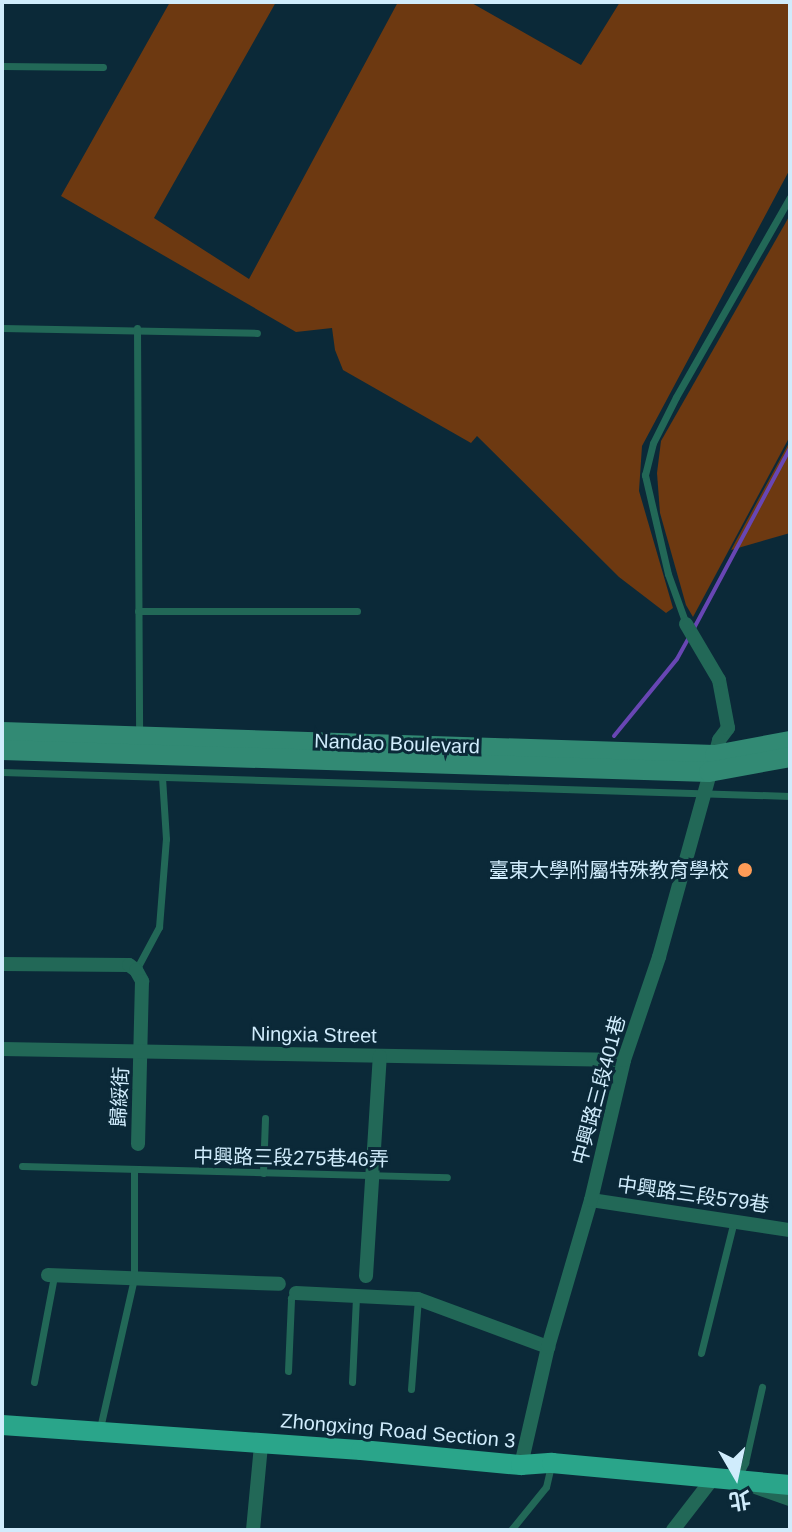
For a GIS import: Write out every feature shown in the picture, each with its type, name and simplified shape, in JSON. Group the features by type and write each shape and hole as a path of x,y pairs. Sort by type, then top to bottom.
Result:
{"main road":[{"name":"Zhongxing Road Section 3","path":"2,1425 361,1450 521,1465 552,1463 790,1485"}],"street":[{"name":"中興路三段401巷","path":"521,1465 548,1347 591,1200 624,1060 659,957 712,763 728,728 719,680 686,624"},
{"name":"Nandao Boulevard","path":"2,732 139,735 712,763 790,741"},
{"name":"Nandao Boulevard","path":"2,750 712,763 790,757"},
{"path":"2,964 129,965 136,970"},
{"name":"歸綏街","path":"136,970 142,981 138,1144"},
{"name":"Ningxia Street","path":"2,1049 624,1060"},
{"path":"366,1276 380,1056"},
{"name":"中興路三段579巷","path":"591,1200 790,1230"},
{"path":"51,1275 279,1284"},
{"path":"296,1293 418,1299 548,1347"},
{"path":"253,1530 261,1445"},
{"path":"673,1530 714,1477"},
{"path":"736,1480 790,1477"},
{"path":"736,1480 790,1499"}],"lane":[{"path":"2,66 103,67"},
{"path":"686,624 668,574 645,475 653,443 676,397 790,197"},
{"path":"2,328 137,328 257,333"},
{"path":"137,328 139,735"},
{"path":"138,611 357,611"},
{"path":"2,772 790,796"},
{"path":"136,970 159,927 166,839 162,777"},
{"path":"263,1173 265,1118"},
{"name":"中興路三段275巷46弄","path":"22,1166 447,1177"},
{"path":"99,1433 134,1278 134,1170"},
{"path":"701,1353 734,1221"},
{"path":"34,1382 51,1275"},
{"path":"288,1371 291,1298 296,1293"},
{"path":"352,1382 356,1296"},
{"path":"411,1389 418,1299"},
{"path":"736,1480 745,1463 762,1387"},
{"path":"511,1530 546,1487 552,1463"}],"shaded area":[{"path":"170,2 276,2 154,218 249,279 398,2 470,2 581,65 620,2 790,2 790,169 642,446 639,491 673,608 666,613 619,577 477,436 471,443 343,370 335,350 332,328 296,332 61,196"},
{"path":"790,215 790,436 693,617 686,605 660,513 657,473 661,441"},
{"path":"790,441 790,533 731,550"}],"waterway":[{"path":"693,630 790,448"},
{"path":"614,736 677,659 689,637"}],"place":[{"name":"臺東大學附屬特殊教育學校","path":"745,870"}]}
